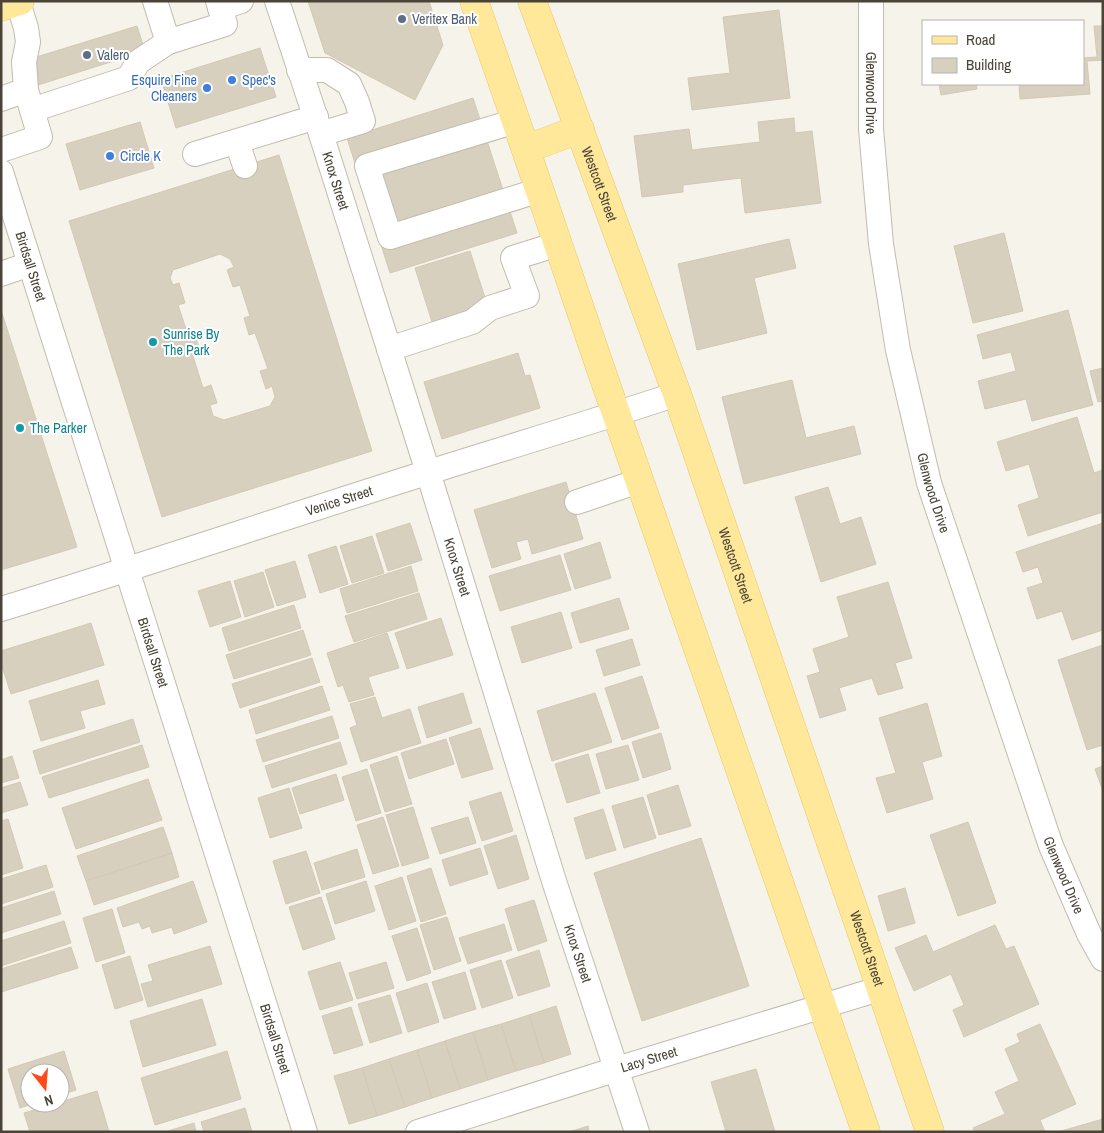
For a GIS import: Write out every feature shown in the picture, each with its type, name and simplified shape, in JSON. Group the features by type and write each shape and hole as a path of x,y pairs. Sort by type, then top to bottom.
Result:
{"main road":[{"path":"474,1 866,1132"},
{"name":"Westcott Street","path":"532,1 677,394 930,1132"},
{"path":"526,149 580,129"}],"street":[{"path":"155,1 168,42"},
{"name":"Knox Street","path":"277,1 428,472 554,881 637,1132"},
{"name":"Glenwood Drive","path":"871,1 871,129 881,244 898,350 929,483 1051,846 1089,934 1103,959"},
{"path":"1,99 29,100 129,78 138,62 168,42 225,24 226,3"},
{"path":"1,150 40,137 29,100 24,62 28,42 26,28 13,4"},
{"path":"195,154 237,142 318,126 363,121 349,84 327,70 300,70"},
{"path":"516,121 367,166 390,237 540,190"},
{"path":"237,142 245,166"},
{"name":"Birdsall Street","path":"1,172 305,1132"},
{"path":"389,349 472,322 490,308 526,296 513,258 558,244"},
{"path":"1,274 30,264"},
{"name":"Venice Street","path":"1,609 677,394"},
{"path":"576,502 639,481"},
{"name":"Lacy Street","path":"418,1132 882,988"}],"building":[{"path":"308,1 429,1 443,45 415,100 325,53"},
{"path":"779,10 790,98 692,110 688,78 730,73 723,17"},
{"name":"Valero","path":"137,26 145,51 38,85 30,59"},
{"path":"1094,26 1103,26 1103,60 1087,61 1090,94 1020,99 1019,85 1084,85 1084,58 1097,57"},
{"path":"260,48 276,97 176,128 161,79"},
{"path":"939,85 976,85 977,89 941,95"},
{"path":"473,98 517,233 390,273 347,138"},
{"path":"794,118 795,133 812,131 821,203 745,213 741,178 683,185 683,192 642,197 634,136 689,129 692,150 760,142 758,122"},
{"name":"Circle K","path":"140,122 154,168 80,190 66,144"},
{"name":"Sunrise By The Park","path":"279,155 372,451 162,517 69,221","holes":["220,254 230,259 234,267 227,270 233,287 240,285 250,316 244,318 249,335 255,333 268,369 260,371 266,389 272,386 275,397 270,406 224,420 213,416 210,405 217,403 211,385 203,388 192,353 200,350 194,332 188,335 178,305 185,303 179,283 173,285 170,278 173,270"]},
{"path":"1004,233 1023,311 973,323 954,246"},
{"path":"789,239 796,268 754,278 767,333 697,350 678,264"},
{"path":"470,251 487,304 432,322 415,268"},
{"name":"The Parker","path":"1,310 77,547 1,570"},
{"path":"1068,310 1093,405 1032,421 1026,399 985,409 978,381 1016,371 1011,352 983,359 977,335"},
{"path":"518,353 525,376 530,375 540,408 442,439 424,382"},
{"path":"1103,368 1103,401 1098,402 1090,371"},
{"path":"792,380 806,438 854,426 861,454 744,484 722,397"},
{"path":"1077,417 1094,473 1103,470 1103,512 1028,536 1018,505 1039,498 1029,464 1006,471 997,442"},
{"path":"566,482 583,539 532,554 528,539 516,542 521,559 492,568 474,510"},
{"path":"828,487 840,524 861,517 876,564 821,582 795,497"},
{"path":"410,523 422,560 388,571 376,534"},
{"path":"1103,523 1103,630 1072,640 1062,611 1037,619 1027,588 1043,583 1038,567 1023,572 1016,552"},
{"path":"372,536 384,573 352,583 340,546"},
{"path":"600,542 611,578 575,589 564,554"},
{"path":"336,546 348,584 320,593 308,555"},
{"path":"560,555 571,590 500,611 489,576"},
{"path":"295,561 306,597 277,606 265,570"},
{"path":"411,566 418,591 347,613 340,589"},
{"path":"263,572 274,607 245,617 234,581"},
{"path":"230,581 241,617 210,627 198,591"},
{"path":"888,582 912,658 895,663 903,688 878,695 872,678 839,688 846,710 820,718 807,676 820,672 813,649 849,637 837,597"},
{"path":"419,593 427,619 354,642 345,616"},
{"path":"619,598 629,629 580,643 571,613"},
{"path":"294,605 301,628 229,651 222,628"},
{"path":"561,612 572,648 522,663 511,627"},
{"path":"441,618 453,655 407,669 395,633"},
{"path":"91,623 104,665 11,694 1,663 1,651"},
{"path":"303,630 311,655 234,679 226,655"},
{"path":"387,633 399,668 368,677 374,695 349,702 343,685 338,687 327,653"},
{"path":"632,639 640,665 604,676 596,650"},
{"path":"1103,645 1103,745 1087,750 1058,660"},
{"path":"312,658 320,682 240,708 232,684"},
{"path":"642,676 659,728 622,740 605,688"},
{"path":"98,680 105,704 80,711 85,728 41,741 29,701"},
{"path":"322,686 330,710 256,734 249,710"},
{"path":"463,693 472,723 427,738 418,707"},
{"path":"595,693 612,742 552,761 537,711"},
{"path":"375,697 382,718 410,709 421,743 361,762 350,728 357,725 350,704"},
{"path":"927,703 942,756 922,762 933,799 887,813 876,778 896,773 879,718"},
{"path":"332,716 339,738 263,762 256,740"},
{"path":"133,719 140,742 40,774 33,751"},
{"path":"480,728 493,769 462,778 449,738"},
{"path":"661,733 671,769 643,778 632,742"},
{"path":"446,739 454,764 409,779 401,753"},
{"path":"340,742 347,764 272,788 265,766"},
{"path":"142,745 149,767 49,798 42,777"},
{"path":"628,745 639,780 606,789 596,754"},
{"path":"588,754 600,793 567,803 555,764"},
{"path":"12,756 19,778 1,783 1,760"},
{"path":"397,756 412,804 385,812 370,765"},
{"path":"1103,766 1103,791 1095,769"},
{"path":"367,769 381,813 356,821 342,777"},
{"path":"336,774 344,800 300,814 292,788"},
{"path":"148,779 162,820 76,849 62,808"},
{"path":"20,782 28,805 1,813 1,788"},
{"path":"678,785 691,826 659,835 647,795"},
{"path":"289,788 302,828 270,838 258,798"},
{"path":"501,792 513,831 482,841 469,802"},
{"path":"643,797 656,838 624,848 612,806"},
{"path":"413,807 429,858 402,866 386,815"},
{"path":"603,809 616,850 586,859 574,818"},
{"path":"383,817 399,866 373,874 357,825"},
{"path":"468,817 476,843 440,854 431,828"},
{"path":"8,819 23,868 1,875 1,821"},
{"path":"968,822 996,903 958,916 930,835"},
{"path":"163,827 172,853 86,881 77,856"},
{"path":"516,835 529,879 498,889 484,846"},
{"path":"701,838 749,986 642,1021 594,873"},
{"path":"480,848 488,874 450,886 442,860"},
{"path":"357,849 365,877 322,890 314,863"},
{"path":"306,851 320,893 286,904 273,861"},
{"path":"172,853 179,877 94,905 86,881"},
{"path":"46,865 53,887 1,904 1,879"},
{"path":"431,868 446,914 421,922 407,876"},
{"path":"402,877 416,921 389,930 375,886"},
{"path":"193,881 207,922 174,934 172,927 152,933 150,926 142,929 139,922 123,927 117,908"},
{"path":"366,881 375,911 335,924 326,894"},
{"path":"905,888 915,923 888,931 878,896"},
{"path":"54,891 61,914 1,933 1,908"},
{"path":"321,897 335,939 303,950 289,907"},
{"path":"534,900 547,941 518,951 505,909"},
{"path":"112,909 125,953 96,962 83,918"},
{"path":"447,917 461,961 434,970 420,925"},
{"path":"64,921 71,943 1,966 1,941"},
{"path":"504,924 512,950 468,964 459,938"},
{"path":"995,925 1006,949 1014,946 1039,1004 964,1037 953,1010 964,1005 951,974 914,991 895,948 926,935 933,952"},
{"path":"417,928 431,973 407,981 392,936"},
{"path":"210,946 222,984 148,1007 141,984 153,981 148,965"},
{"path":"71,947 78,968 1,992 1,969"},
{"path":"539,950 550,986 518,996 506,961"},
{"path":"130,956 143,1000 115,1009 102,965"},
{"path":"501,960 513,998 482,1008 470,970"},
{"path":"340,962 353,1000 320,1010 308,972"},
{"path":"386,962 394,988 357,999 349,973"},
{"path":"465,972 476,1009 444,1019 432,982"},
{"path":"427,983 439,1022 408,1032 396,993"},
{"path":"390,995 402,1033 370,1043 358,1004"},
{"path":"202,999 216,1045 143,1067 130,1021"},
{"path":"556,1006 571,1054 544,1063 529,1015"},
{"path":"351,1007 363,1045 334,1054 322,1016"},
{"path":"529,1015 544,1063 516,1071 501,1024"},
{"path":"501,1024 516,1071 488,1080 473,1032"},
{"path":"1040,1024 1076,1104 1040,1120 1045,1132 975,1132 973,1128 1005,1114 995,1092 1019,1081 1005,1049 1020,1042 1017,1034"},
{"path":"473,1032 488,1080 460,1089 445,1041"},
{"path":"445,1041 460,1089 432,1098 417,1050"},
{"path":"417,1050 432,1098 405,1107 389,1059"},
{"path":"64,1051 68,1063 27,1063"},
{"path":"227,1051 241,1099 155,1125 141,1078"},
{"path":"389,1059 405,1107 377,1116 362,1068"},
{"path":"20,1065 20,1108 8,1069"},
{"path":"362,1068 377,1116 349,1124 334,1076"},
{"path":"756,1069 775,1132 726,1132 711,1082"},
{"path":"70,1070 76,1090 70,1092"},
{"path":"97,1091 109,1132 30,1132 24,1113 70,1113 70,1099"},
{"path":"245,1108 252,1132 204,1132 201,1122"},
{"path":"1103,1119 1103,1132 1058,1132"},
{"path":"194,1123 196,1132 165,1132"},
{"path":"588,1126 589,1132 569,1132"}],"place":[{"name":"Veritex Bank","path":"402,19"},
{"name":"Valero","path":"87,55"},
{"name":"Spec's","path":"232,80"},
{"name":"Esquire Fine Cleaners","path":"207,88"},
{"name":"Circle K","path":"110,156"},
{"name":"Sunrise By The Park","path":"153,342"},
{"name":"The Parker","path":"20,428"}]}
